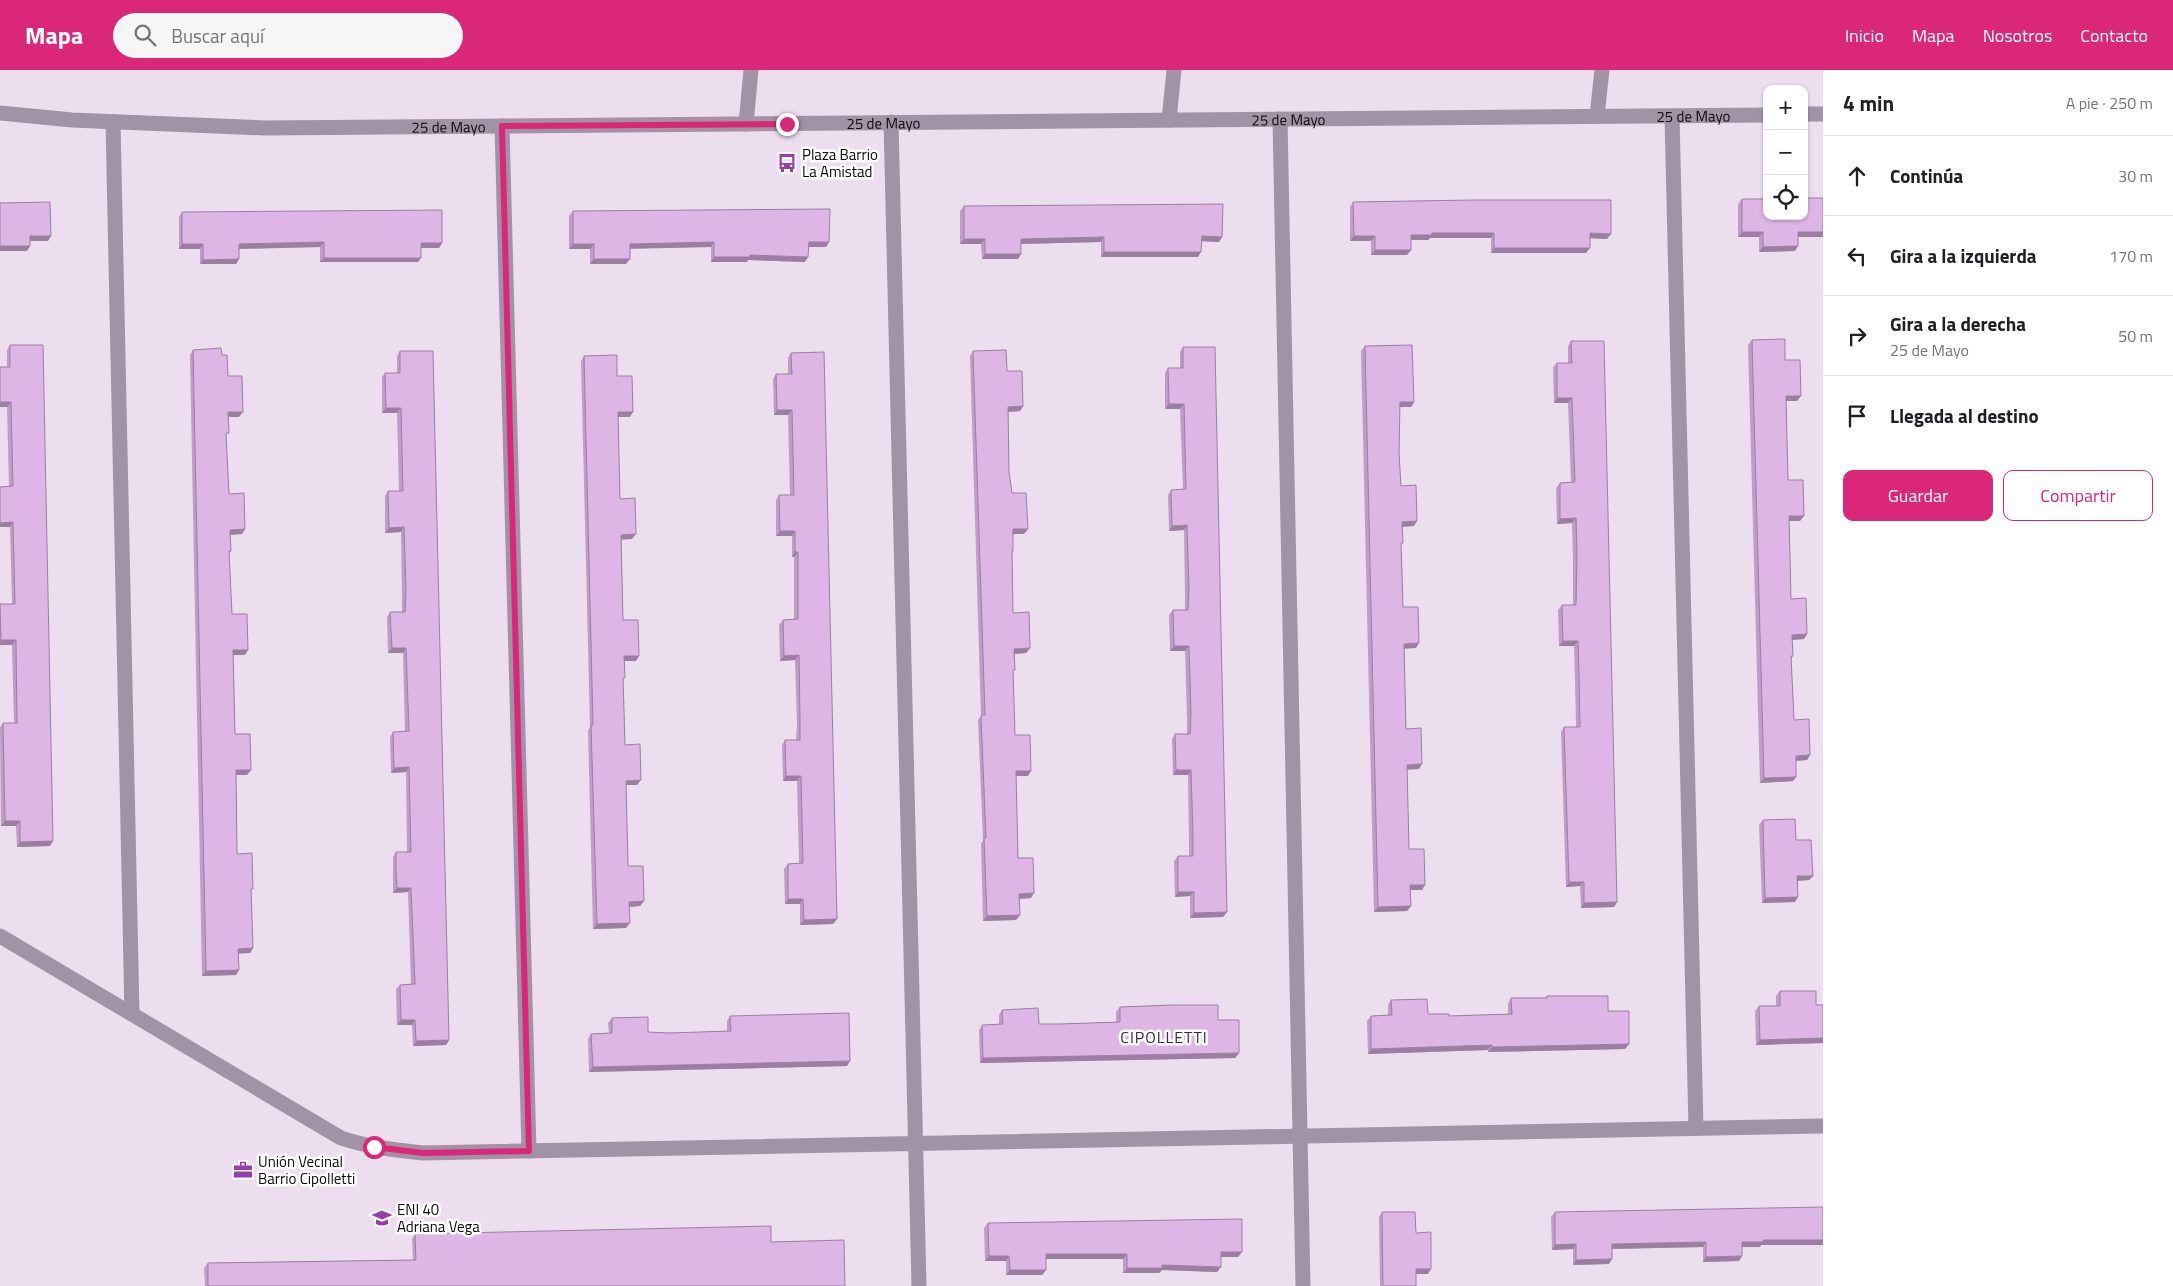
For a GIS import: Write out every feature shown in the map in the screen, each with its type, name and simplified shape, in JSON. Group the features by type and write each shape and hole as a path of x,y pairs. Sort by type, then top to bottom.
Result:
{"street":[{"path":"746,124 752,70"},
{"path":"1169,120 1174,70"},
{"path":"1598,116 1602,70"},
{"name":"25 de Mayo","path":"0,113 112,122 265,128 1763,115"},
{"path":"1808,114 1823,114"},
{"path":"1672,116 1696,1128"},
{"path":"1280,119 1303,1286"},
{"path":"112,122 132,1014"},
{"path":"891,122 919,1286"},
{"path":"502,126 529,1151"},
{"path":"0,936 346,1140 388,1150 423,1153 1823,1126"}],"building":[{"path":"1808,198 1823,198 1823,232 1798,232 1798,246 1763,247 1763,232 1742,232 1742,199 1763,199 1763,220 1808,220"},
{"path":"1611,200 1611,234 1590,233 1590,248 1494,248 1494,233 1432,233 1432,235 1411,235 1411,250 1375,250 1375,236 1354,236 1353,202"},
{"path":"50,202 51,236 30,236 30,246 0,246 0,203"},
{"path":"1223,204 1222,237 1202,236 1201,252 1104,252 1104,237 1021,239 1021,254 985,254 985,239 964,239 964,206"},
{"path":"830,209 829,242 809,242 808,257 750,255 750,257 714,257 714,242 630,244 630,259 594,259 594,244 573,244 573,211"},
{"path":"442,210 442,243 421,243 421,258 324,258 324,242 239,244 239,259 203,260 203,244 182,244 182,212"},
{"path":"1785,339 1785,360 1800,360 1801,396 1786,396 1788,480 1803,480 1804,516 1789,516 1791,599 1806,598 1807,634 1792,635 1794,720 1809,719 1810,755 1796,756 1796,777 1764,778 1752,340"},
{"path":"1571,341 1604,341 1617,902 1584,903 1584,882 1569,882 1564,727 1580,727 1579,675 1578,641 1563,641 1562,605 1576,605 1577,554 1576,518 1560,519 1560,483 1575,482 1572,398 1557,398 1557,363 1572,363"},
{"path":"10,345 43,345 53,841 20,842 20,821 5,821 3,723 17,723 16,640 1,640 0,604 15,604 13,522 0,523 0,487 13,486 11,402 0,402 0,367 10,367"},
{"path":"1412,345 1414,402 1400,402 1399,453 1401,486 1416,485 1417,521 1402,522 1403,543 1401,543 1403,607 1418,607 1419,643 1404,644 1406,729 1421,728 1422,764 1407,765 1409,849 1424,849 1425,885 1410,885 1411,906 1378,907 1365,346"},
{"path":"1183,347 1215,347 1227,912 1194,913 1194,892 1178,892 1178,856 1193,856 1193,835 1191,770 1176,770 1175,734 1190,734 1191,713 1189,646 1174,646 1173,610 1188,610 1189,589 1187,525 1172,526 1171,490 1186,489 1184,404 1169,404 1168,368 1183,368"},
{"path":"221,348 222,355 227,355 228,376 242,376 243,412 228,412 229,433 226,433 229,494 244,493 245,529 230,530 231,551 229,551 232,614 247,614 248,650 233,650 235,734 250,734 251,770 236,770 237,854 252,853 253,948 238,949 239,970 206,971 193,350"},
{"path":"1006,350 1007,371 1022,371 1023,406 1008,407 1009,472 1012,493 1026,493 1028,529 1013,529 1013,613 1029,612 1030,648 1014,649 1015,670 1013,670 1015,735 1030,735 1031,771 1016,771 1018,858 1033,858 1034,893 1019,894 1020,915 987,916 981,715 985,715 973,351"},
{"path":"400,351 433,351 449,1040 416,1041 415,1020 401,1020 400,985 415,984 411,888 397,888 396,870 396,852 411,852 409,767 394,768 393,732 409,731 406,648 392,648 390,612 405,612 406,590 404,527 389,528 388,491 403,491 401,408 386,408 385,373 400,373"},
{"path":"824,352 837,919 804,920 803,899 788,899 788,864 803,863 801,776 786,776 785,740 800,740 799,655 784,656 783,620 798,619 798,552 795,552 795,531 780,531 779,495 794,495 792,410 777,410 776,374 792,374 791,353"},
{"path":"617,355 617,376 632,376 633,412 618,412 620,499 635,498 636,534 621,535 623,620 638,620 639,656 624,656 625,745 640,744 641,780 626,781 628,866 643,866 644,901 629,902 630,923 597,924 584,356"},
{"path":"1795,819 1796,840 1811,840 1813,876 1797,876 1798,897 1765,898 1763,820"},
{"path":"1780,991 1816,991 1816,1005 1823,1005 1823,1038 1760,1040 1759,1006 1780,1006"},
{"path":"1547,996 1608,996 1608,1011 1629,1011 1629,1044 1492,1047 1492,1045 1371,1049 1371,1016 1392,1015 1391,1000 1427,999 1428,1014 1449,1014 1449,1016 1512,1014 1511,998 1547,998"},
{"path":"1218,1005 1218,1020 1239,1020 1239,1053 983,1058 982,1025 1003,1024 1002,1010 1038,1008 1039,1024 1060,1024 1120,1022 1120,1007"},
{"path":"849,1013 850,1061 593,1067 591,1034 612,1033 612,1018 648,1017 648,1032 669,1033 731,1031 730,1016"},
{"path":"1823,1207 1823,1240 1742,1242 1742,1256 1706,1257 1706,1242 1612,1244 1612,1259 1576,1260 1576,1244 1555,1245 1555,1212"},
{"path":"1382,1212 1415,1212 1416,1233 1431,1232 1431,1269 1416,1269 1416,1286 1383,1286"},
{"path":"1242,1219 1242,1252 1221,1252 1221,1267 1162,1265 1162,1268 1127,1268 1127,1254 1046,1254 1046,1270 1010,1270 1009,1256 989,1256 988,1223"},
{"path":"771,1226 771,1242 844,1240 845,1286 208,1286 208,1263 416,1260 415,1234"}],"place":[{"name":"Plaza Barrio La Amistad","path":"787,163"},
{"name":"Unión Vecinal Barrio Cipolletti","path":"243,1170"},
{"name":"ENI 40 Adriana Vega","path":"382,1218"}],"district":[{"name":"CIPOLLETTI","path":"1164,1037"}],"route":[{"path":"374,1147 402,1152 423,1153 529,1151 502,126 787,124"}]}
